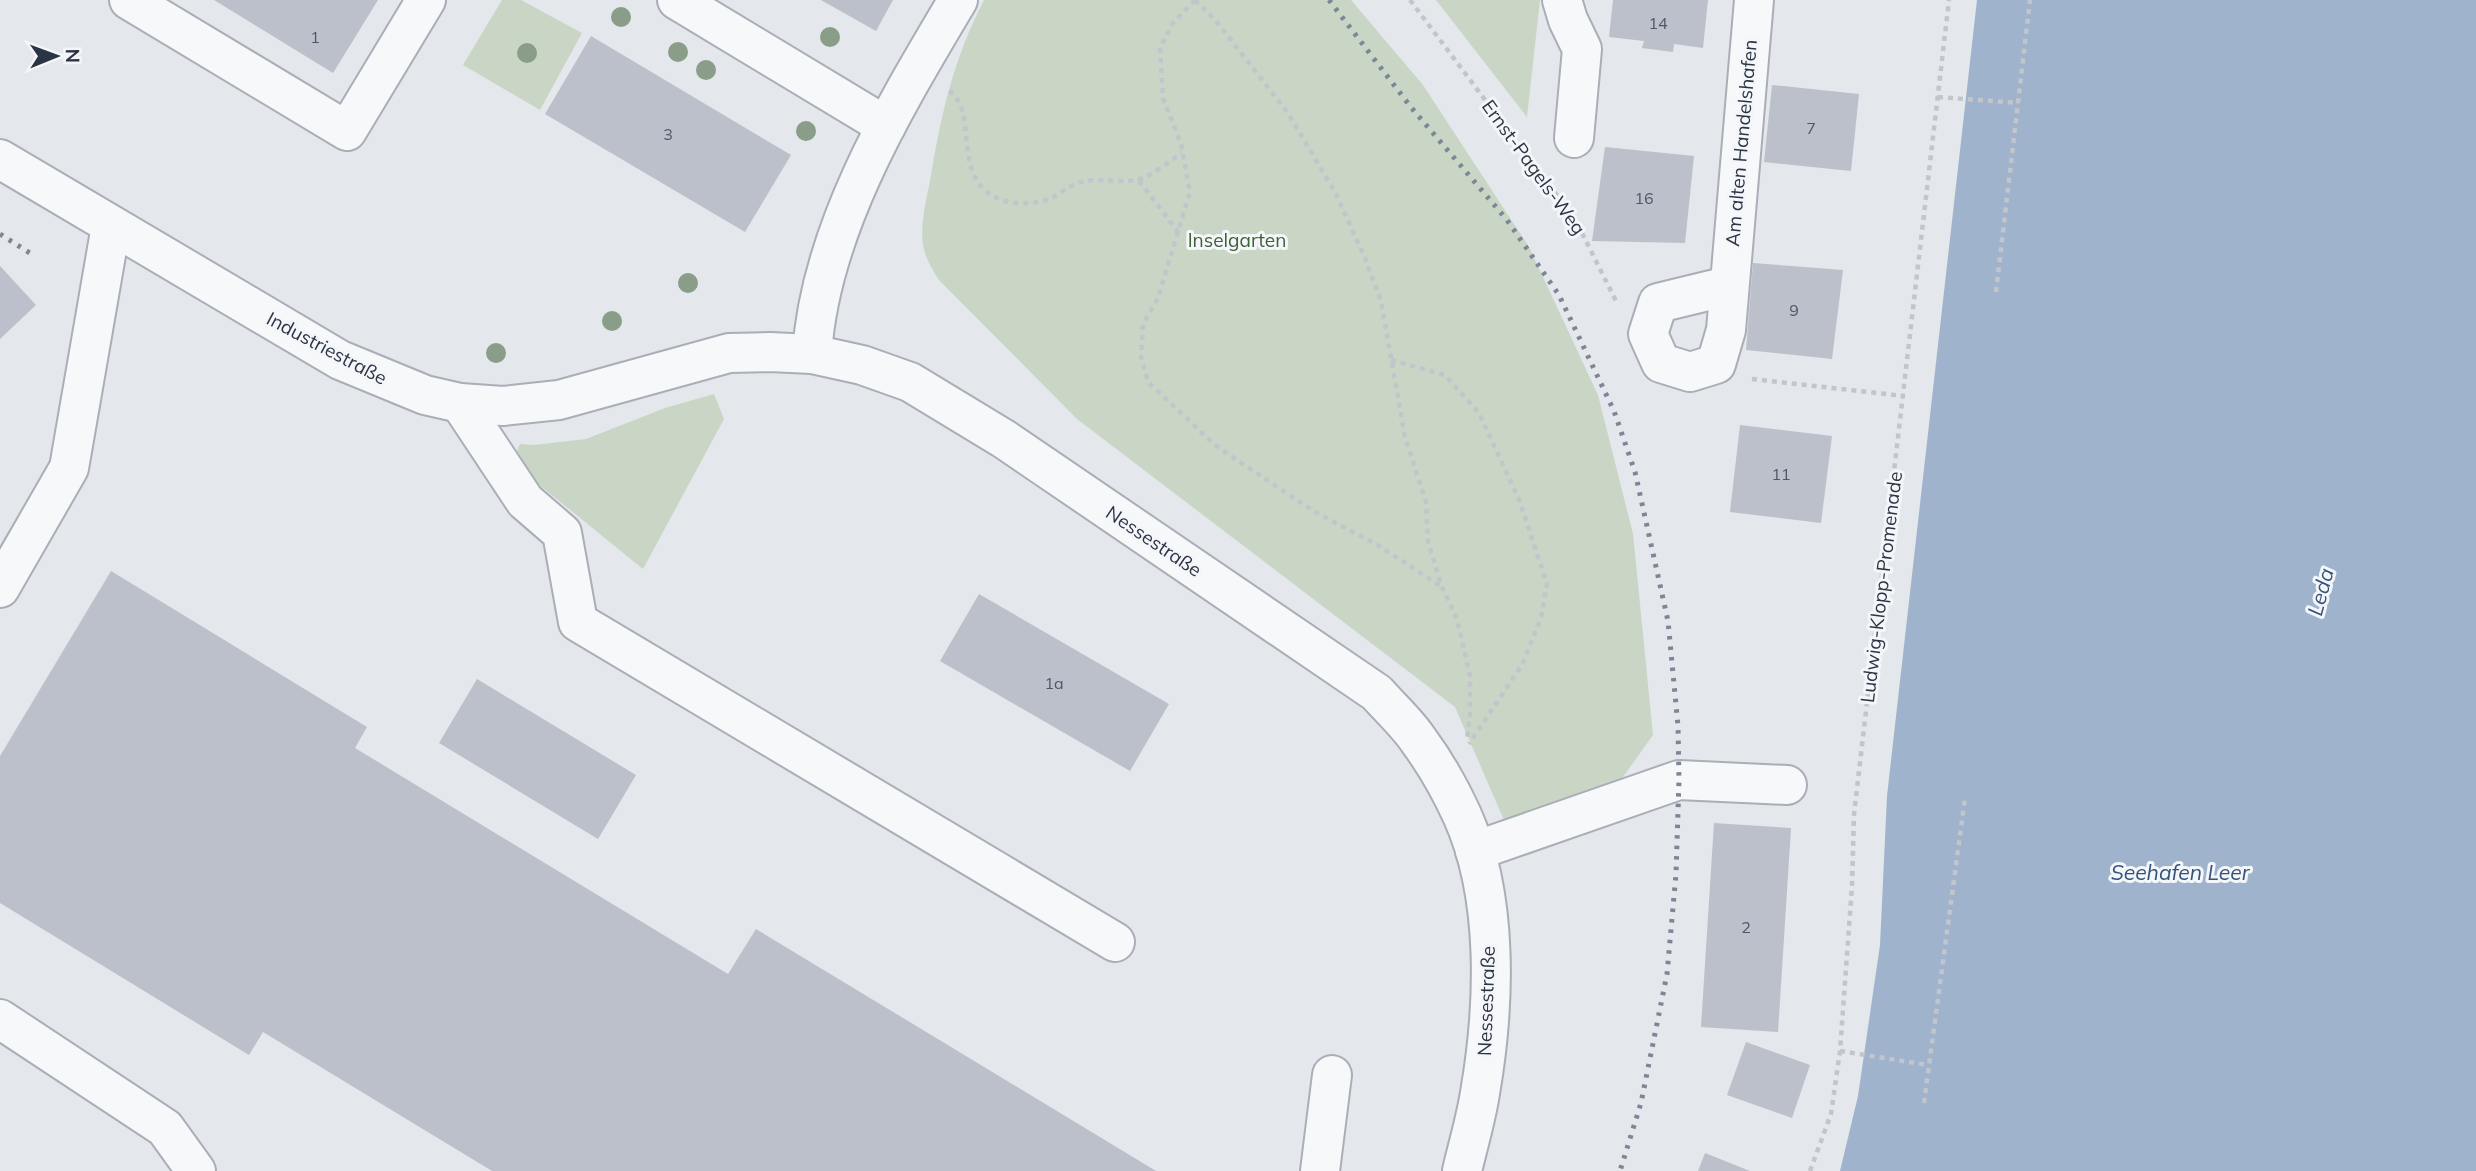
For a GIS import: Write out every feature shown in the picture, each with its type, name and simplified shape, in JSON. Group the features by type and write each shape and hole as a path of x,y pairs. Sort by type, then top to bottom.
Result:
{"street":[{"path":"129,0 347,131 426,0"},
{"path":"677,0 886,126"},
{"path":"812,354 814,323 835,245 859,178 916,70 958,0"},
{"path":"1562,0 1582,49 1574,138"},
{"name":"Am alten Handelshafen","path":"1716,364 1726,330 1754,0"},
{"name":"Industriestraße","path":"0,159 340,360 425,395 460,403 503,406 559,400 729,353 812,354"},
{"path":"0,588 69,468 111,226"},
{"path":"1716,364 1690,372 1661,363 1648,334 1658,303 1728,286"},
{"name":"Nessestraße","path":"812,354 862,365 910,382 1004,439 1377,693 1418,738 1463,816 1475,851 1485,901 1490,955 1489,1024 1480,1095 1462,1171"},
{"path":"460,403 525,501 562,533 578,622 1115,942"},
{"path":"1475,851 1679,780 1787,785"},
{"path":"0,1019 164,1128 196,1171"},
{"path":"1320,1171 1332,1075"}],"path":[{"path":"1391,360 1445,375 1479,413 1520,502 1547,584 1541,618 1522,664 1465,750 1470,716 1470,676 1457,619 1442,587 1428,542 1426,502 1405,437 1391,360 1381,301 1336,194 1288,113 1216,21 1195,0 1173,23 1160,48 1163,99 1181,144 1190,192 1157,298 1143,324 1141,357 1148,382 1216,446 1315,513 1376,544 1442,587"},
{"name":"Ernst-Pagels-Weg","path":"1410,0 1576,221 1620,311"},
{"name":"Ludwig-Klopp-Promenade","path":"1810,1171 1831,1114 1840,1051 1852,886 1854,814 1949,0"},
{"path":"1996,292 2030,0"},
{"path":"916,70 956,96 965,119 967,157 988,194 1007,202 1049,199 1078,183 1139,180 1182,153"},
{"path":"1938,97 2018,103"},
{"path":"1139,180 1179,233"},
{"path":"1716,364 1741,378 1904,396"},
{"path":"1924,1103 1965,798"},
{"path":"1840,1051 1928,1065"}],"green space":[{"path":"502,0 521,0 582,33 540,110 463,65"},
{"name":"Inselgarten","path":"984,0 1351,0 1423,85 1529,247 1598,395 1633,534 1653,735 1613,791 1507,827 1455,707 1077,419 939,280 924,250 924,213 939,133 956,66"},
{"path":"1436,0 1540,0 1527,117"},
{"path":"714,394 724,419 643,569 537,483 517,451 520,444 586,439 665,408"}],"water":[{"name":"Seehafen Leer","path":"1977,0 2476,0 2476,1171 1840,1171 1858,1096 1880,945 1887,796"}],"building":[{"path":"214,0 378,0 333,73"},
{"path":"821,0 893,0 876,31"},
{"path":"1613,0 1708,0 1703,48 1674,44 1673,52 1642,48 1644,41 1609,37"},
{"path":"591,36 791,155 745,232 545,114"},
{"path":"1772,85 1859,94 1851,171 1764,162"},
{"path":"1605,147 1694,156 1685,243 1592,241"},
{"path":"1753,263 1843,270 1832,359 1746,350"},
{"path":"0,266 36,305 0,339"},
{"path":"1740,425 1832,436 1821,523 1730,512"},
{"path":"111,571 367,727 355,748 728,974 756,929 1156,1171 492,1171 263,1032 249,1055 0,903 0,756"},
{"path":"979,594 1169,704 1130,771 940,661"},
{"path":"477,679 636,775 598,839 439,743"},
{"path":"1714,823 1791,828 1778,1032 1701,1027"},
{"path":"1746,1042 1810,1065 1792,1118 1727,1095"},
{"path":"1705,1153 1750,1171 1698,1171"}],"railway":[{"path":"1329,0 1410,106 1507,220 1559,295 1614,411 1635,472 1668,621 1678,726 1679,780 1676,874 1667,974 1641,1103 1620,1171"},
{"path":"0,234 33,255"}],"water label":[{"name":"Leda","path":"2321,592"}]}
